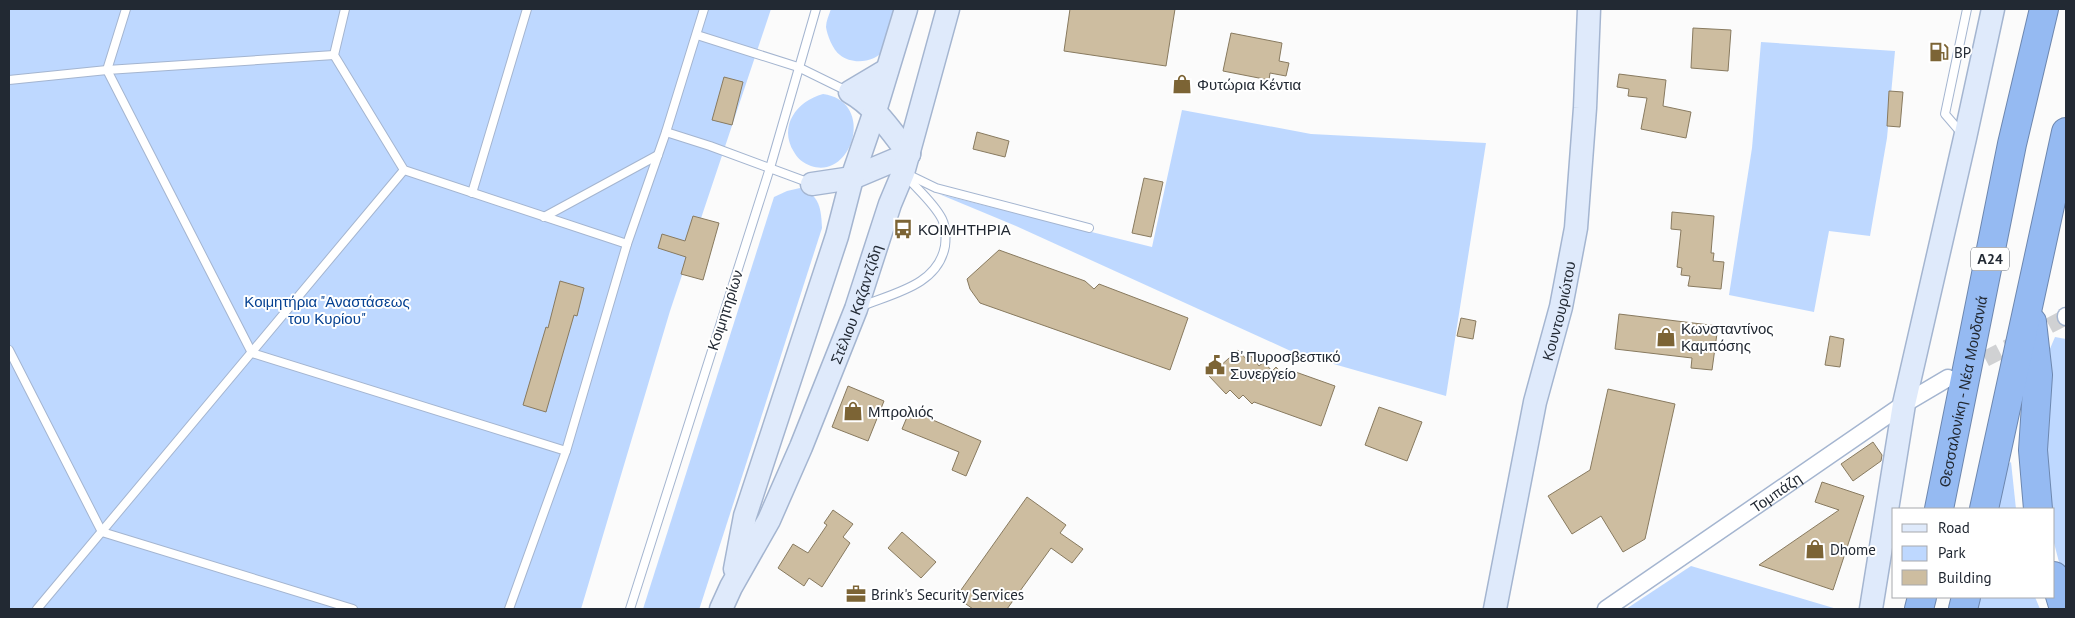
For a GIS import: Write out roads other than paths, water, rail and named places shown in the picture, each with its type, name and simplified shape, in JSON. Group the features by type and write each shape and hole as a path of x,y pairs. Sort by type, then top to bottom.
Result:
{"highway":[{"name":"Θεσσαλονίκη - Νέα Μουδανιά","path":"1939,508 2012,144 2044,9"},
{"path":"1984,508 2066,132"},
{"path":"2030,298 2038,375 2033,450 2038,508"},
{"path":"2055,579 2064,609"}],"main road":[{"name":"Στέλιου Καζαντζίδη","path":"731,587 745,516 837,236 852,178 876,111 906,9"},
{"name":"Στέλιου Καζαντζίδη","path":"721,609 731,587 769,520 801,447 856,308 890,204 906,163 948,9"},
{"name":"Κουντουριώτου","path":"1495,609 1535,402 1562,307 1576,228 1585,108 1589,9"},
{"path":"1871,609 1904,404 1966,138 1993,9"},
{"path":"850,92 887,70"},
{"path":"812,184 852,178 906,163 876,111 865,100 850,92"},
{"path":"812,184 826,197 832,206 836,217 837,236"}],"street":[{"name":"Τομπάζη","path":"1606,609 1904,404 1948,378"}],"lane":[{"path":"126,9 107,70 252,353 566,451"},
{"path":"345,9 334,55 404,170 627,244"},
{"path":"472,193 527,9"},
{"path":"509,609 566,451 627,244 666,132 704,9"},
{"name":"Κοιμητηρίων","path":"630,609 770,168 816,9"},
{"path":"1966,138 1944,114 1967,9"},
{"path":"697,35 798,67 850,92"},
{"path":"9,80 107,70 334,55"},
{"path":"666,132 710,146 812,184"},
{"path":"544,217 658,155"},
{"path":"906,163 936,188 1089,228"},
{"path":"856,308 925,279 937,267 944,251 946,237 944,222 906,163"},
{"path":"37,609 404,170"},
{"path":"9,350 102,532 353,609"}],"tunnel":[{"path":"1964,370 2066,317"}],"place":[{"name":"BP","path":"1939,52"},
{"name":"Φυτώρια Κέντια","path":"1182,84"},
{"name":"ΚΟΙΜΗΤΗΡΙΑ","path":"903,229"},
{"name":"Κωνσταντίνος Καμπόσης","path":"1666,337"},
{"name":"Β' Πυροσβεστικό Συνεργείο","path":"1215,365"},
{"name":"Μπρολιός","path":"853,411"},
{"name":"Dhome","path":"1815,549"},
{"name":"Brink's Security Services","path":"856,594"}],"park label":[{"name":"Κοιμητήρια \"Αναστάσεως του Κυρίου\"","path":"327,310"}]}
